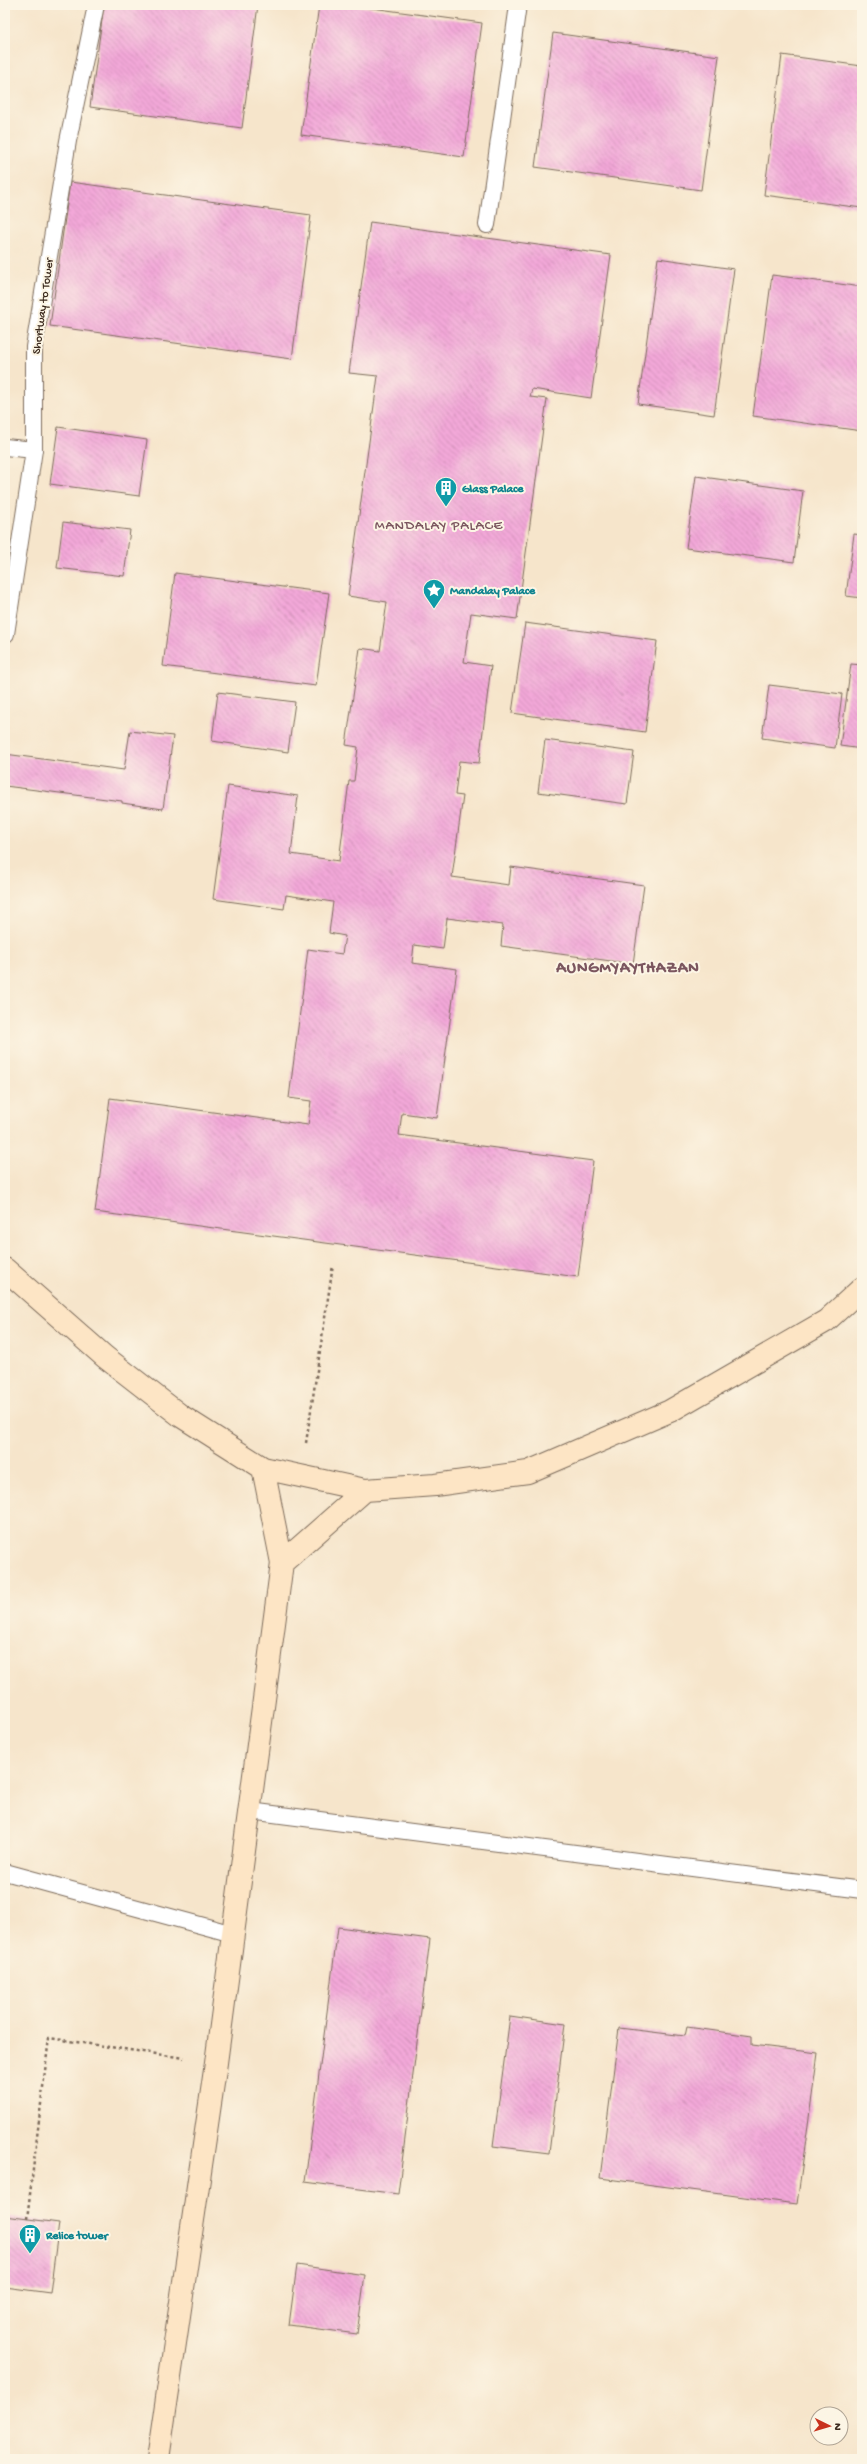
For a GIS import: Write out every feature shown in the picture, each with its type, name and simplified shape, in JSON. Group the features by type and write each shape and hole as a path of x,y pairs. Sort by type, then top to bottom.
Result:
{"street":[{"path":"5,1269 105,1357 181,1416 263,1468 365,1490 435,1485 528,1472 670,1411 826,1321 862,1288"},
{"path":"158,2459 216,2062 282,1563 263,1468"},
{"path":"282,1563 365,1490"}],"lane":[{"name":"Shortway to Tower","path":"6,634 34,450 34,347 68,141 96,5"},
{"path":"487,225 518,5"},
{"path":"5,447 34,450"},
{"path":"250,1811 862,1890"},
{"path":"5,1872 233,1934"}],"path":[{"path":"302,1476 308,1422 333,1265"},
{"path":"27,2219 49,2038 216,2062"}],"building":[{"path":"104,5 258,5 242,128 90,107"},
{"path":"319,5 350,5 482,23 464,157 301,135"},
{"path":"553,33 719,56 701,190 535,167"},
{"path":"782,55 862,66 862,208 764,195"},
{"path":"70,182 311,215 292,359 50,326"},
{"path":"370,222 611,255 591,398 532,389 530,397 547,399 517,619 471,613 464,662 491,666 479,763 459,761 455,795 463,796 452,877 509,885 511,867 644,885 633,964 501,946 503,925 447,918 443,949 414,945 412,963 457,969 437,1118 402,1113 399,1135 593,1161 578,1277 95,1212 110,1098 308,1125 311,1101 289,1098 308,949 342,954 345,936 329,933 333,902 286,895 284,909 213,899 228,786 298,796 291,854 339,861 349,781 354,781 358,747 346,745 360,648 380,651 387,602 348,596 378,376 349,373"},
{"path":"658,258 734,269 714,415 638,404"},
{"path":"772,275 862,287 862,431 753,416"},
{"path":"58,427 147,440 139,496 50,484"},
{"path":"696,476 803,491 794,562 686,548"},
{"path":"63,522 130,530 124,576 57,568"},
{"path":"854,534 862,535 862,598 846,596"},
{"path":"175,573 329,593 316,686 163,666"},
{"path":"525,623 657,641 645,732 512,713"},
{"path":"851,664 862,665 862,749 840,746"},
{"path":"769,685 842,694 835,748 762,738"},
{"path":"218,692 295,702 288,752 212,741"},
{"path":"130,731 173,736 163,809 122,803 122,801 5,786 5,754 124,770"},
{"path":"545,740 634,752 627,804 538,792"},
{"path":"338,1927 430,1939 398,2194 305,2182"},
{"path":"510,2016 565,2024 549,2153 493,2146"},
{"path":"687,2027 752,2036 752,2045 818,2053 797,2204 600,2178 619,2028 685,2036"},
{"name":"Relice tower","path":"5,2216 59,2223 50,2293 5,2287"},
{"path":"297,2265 365,2275 357,2334 289,2325"}],"place":[{"name":"Glass Palace","path":"446,508"},
{"name":"Mandalay Palace","path":"434,610"},
{"name":"Relice tower","path":"30,2254"}],"district":[{"name":"MANDALAY PALACE","path":"439,524"},
{"name":"AUNGMYAYTHAZAN","path":"628,966"}]}
